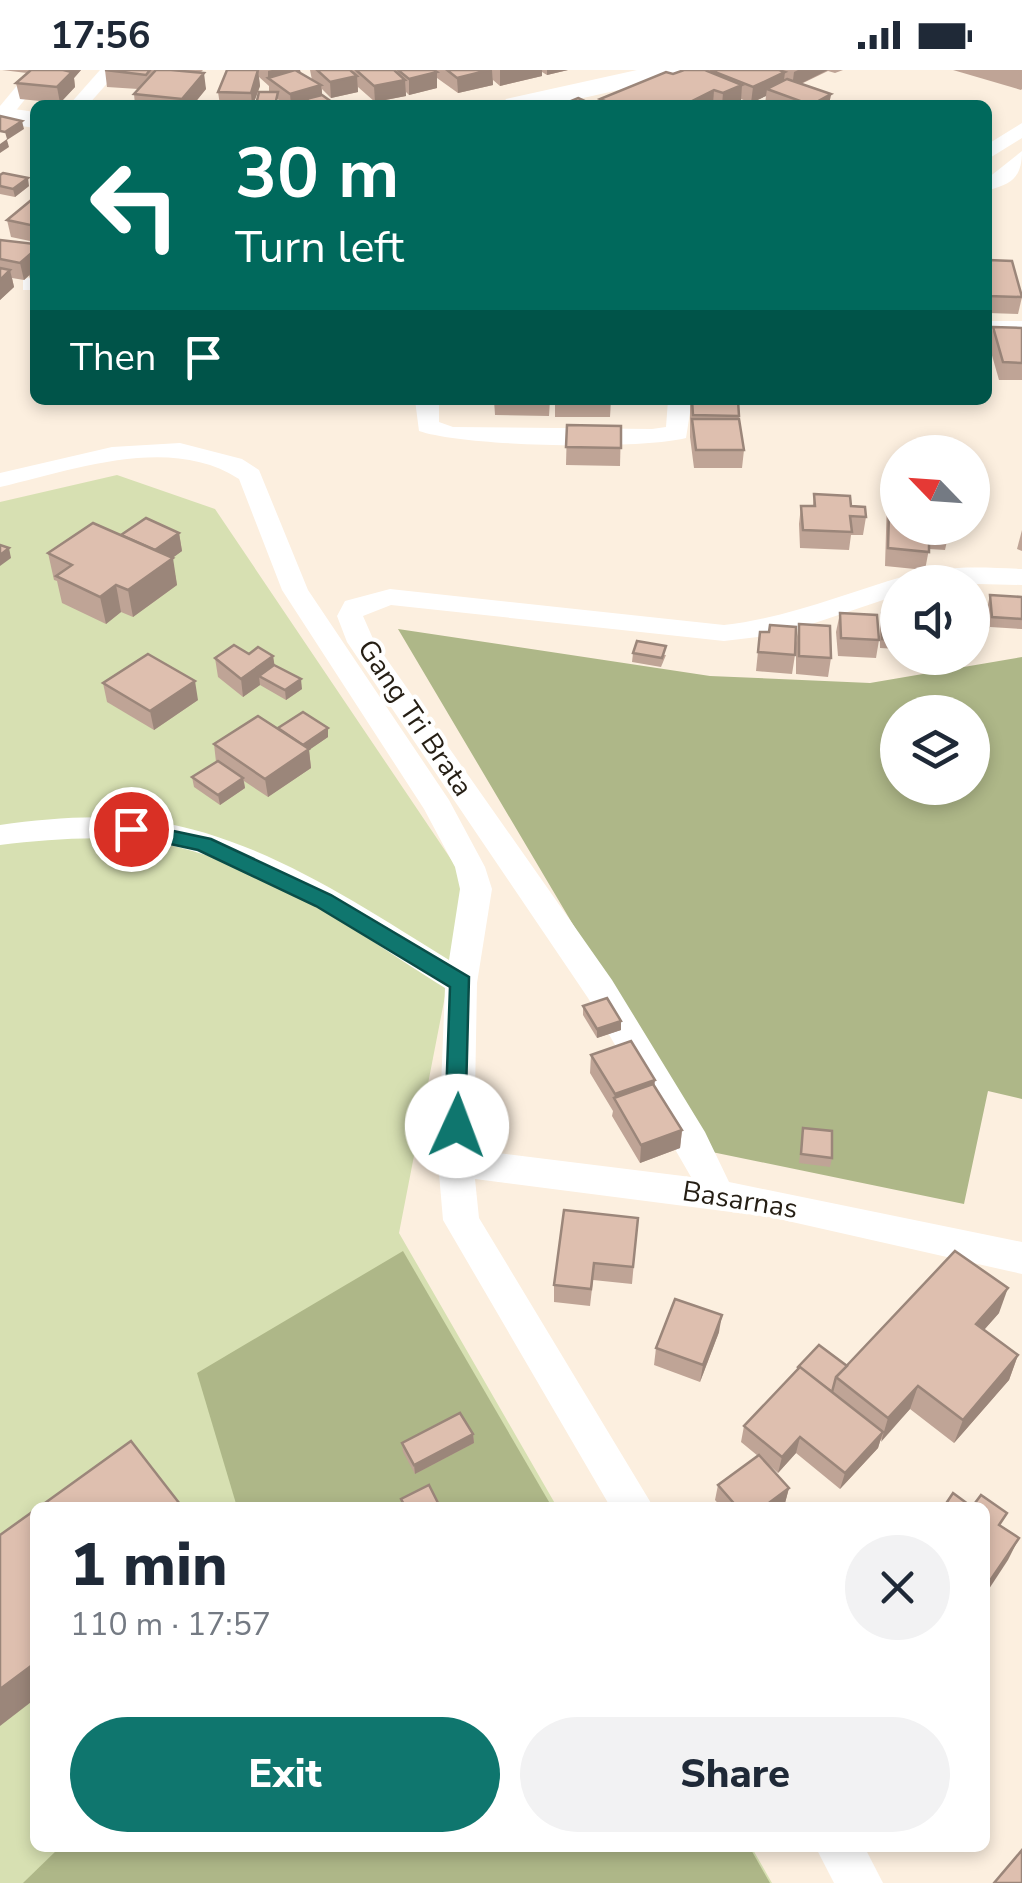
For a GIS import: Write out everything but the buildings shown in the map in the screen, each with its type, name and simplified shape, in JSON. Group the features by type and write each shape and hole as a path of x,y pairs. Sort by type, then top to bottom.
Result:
{"highway":[{"path":"538,100 670,70"},
{"path":"1,115 30,119"}],"street":[{"path":"1,115 40,70"},
{"path":"83,100 110,70"},
{"path":"992,150 1022,129"},
{"path":"992,183 1004,179 1022,157"},
{"path":"992,328 1022,328"},
{"path":"427,405 427,426 452,434 652,436 678,432 680,405"},
{"path":"0,480 95,457 180,450 233,464 250,475 295,590 438,807 470,868 476,889 461,983 456,1162 461,1220 630,1502"},
{"path":"990,575 1022,577"},
{"name":"Gang Tri Brata","path":"717,1195 693,1142 600,989 361,642 350,616 354,607 390,596 724,633 772,628 880,592"},
{"path":"0,835 49,828 131,829 204,844 323,900 461,983"},
{"name":"Basarnas","path":"456,1162 770,1202 1022,1258"},
{"path":"841,1852 860,1883"}],"green space":[{"path":"117,475 215,509 467,883 399,1233 554,1502 30,1502 30,1852 754,1852 772,1883 0,1883 0,502"},
{"path":"398,629 710,676 870,683 917,675 990,675 990,662 1022,657 1022,1099 988,1091 964,1204 707,1151"},
{"path":"403,1251 549,1502 236,1502 197,1373"},
{"path":"55,1852 752,1852 770,1883 23,1883"}],"route":[{"path":"131,829 204,844 323,900 461,983 457,1126"}]}
